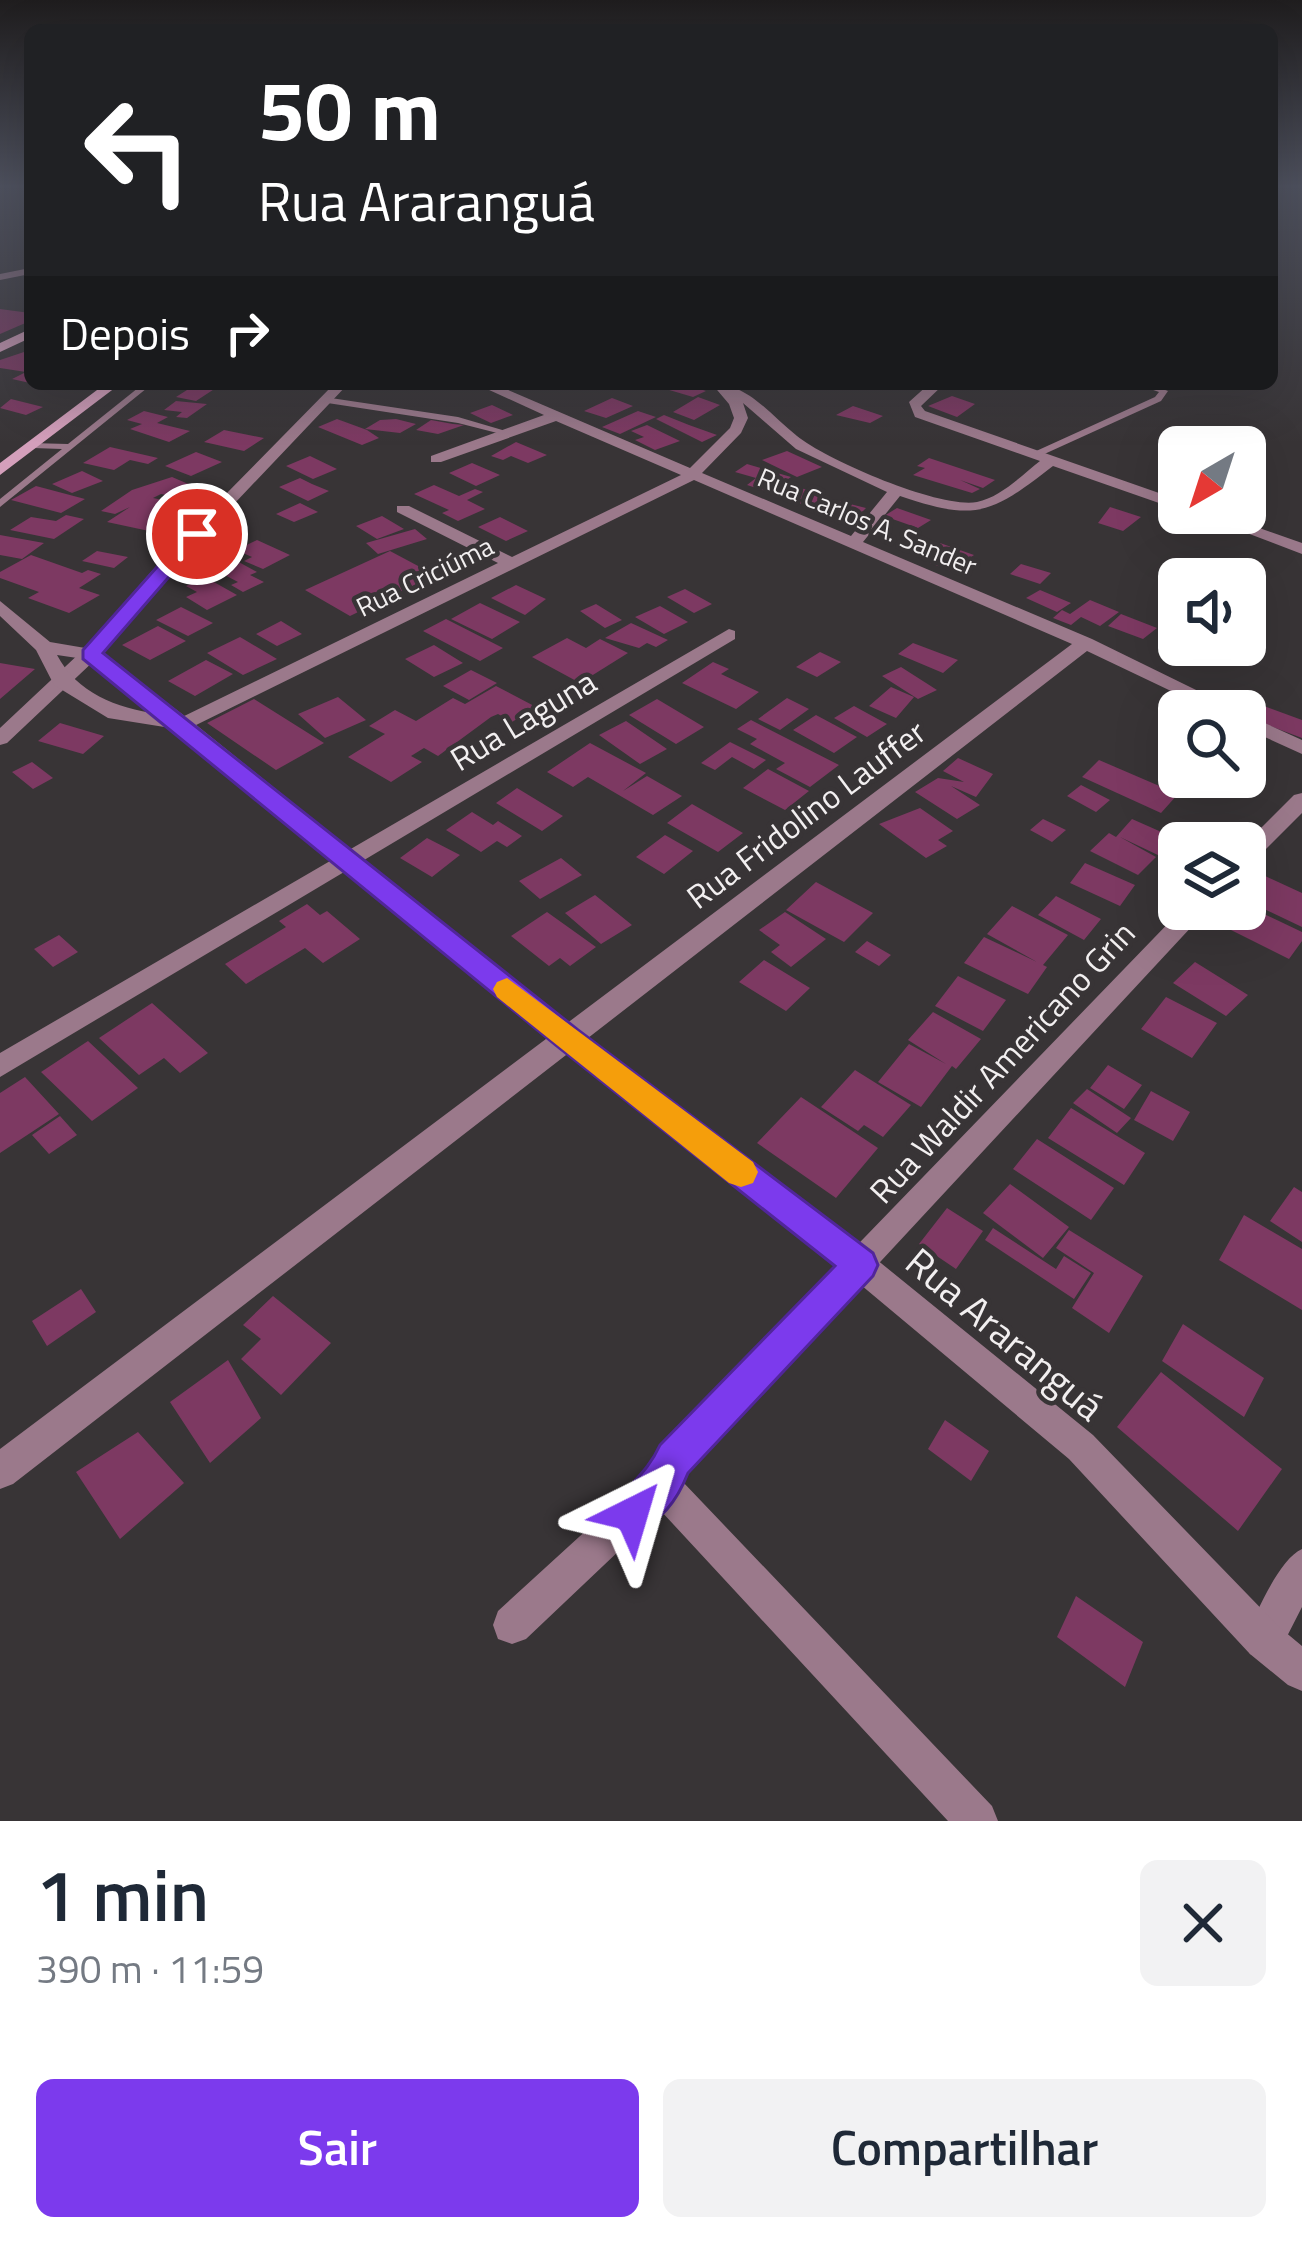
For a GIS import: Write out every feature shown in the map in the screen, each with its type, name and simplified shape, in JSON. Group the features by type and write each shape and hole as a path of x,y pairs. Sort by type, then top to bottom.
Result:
{"main road":[{"path":"0,470 104,390"}],"street":[{"path":"0,739 90,654 171,560 334,390"},
{"name":"Rua Carlos A. Sander","path":"497,390 1185,690"},
{"name":"Rua Criciúma","path":"183,724 690,476 736,430 741,418 726,390"},
{"path":"731,390 806,449 833,464 968,508 994,501 1044,457"},
{"path":"930,390 914,405 920,414 1158,498"},
{"path":"436,459 556,416"},
{"path":"852,545 899,488"},
{"path":"403,509 513,564"},
{"path":"1260,534 1302,549"},
{"path":"0,606 44,646 61,681 115,714 183,724"},
{"name":"Rua Laguna","path":"0,1066 729,635"},
{"name":"Rua Fridolino Lauffer","path":"0,1471 1085,643"},
{"name":"Rua Araranguá","path":"44,646 90,654 183,724 567,1038 860,1265 1082,1447 1264,1640 1302,1671"},
{"path":"1266,730 1302,748"},
{"path":"1266,836 1302,800"},
{"name":"Rua Waldir Americano Grin","path":"512,1625 662,1486 674,1459 1176,930"},
{"path":"662,1486 977,1821"},
{"path":"1264,1640 1302,1568"}],"lane":[{"path":"0,504 141,390"},
{"path":"1044,457 1158,399 1161,390"},
{"path":"324,400 458,420 508,433"},
{"path":"34,445 70,447"}],"building":[{"path":"0,309 24,312 24,324 0,334"},
{"path":"24,352 24,372 0,368 0,360"},
{"path":"187,390 213,390 196,401 176,397"},
{"path":"669,390 706,391 693,397"},
{"path":"952,396 975,404 957,417 928,406"},
{"path":"698,397 720,405 694,420 673,412"},
{"path":"612,398 633,406 606,418 584,411"},
{"path":"11,399 43,407 26,415 0,408"},
{"path":"176,401 207,404 187,418 176,417 182,412 164,410"},
{"path":"492,405 513,415 491,423 470,413"},
{"path":"853,406 883,416 870,423 836,415"},
{"path":"144,411 168,417 157,423 190,431 169,442 130,429 142,424 127,420"},
{"path":"638,411 656,417 620,434 602,427"},
{"path":"664,415 717,435 702,442 656,419"},
{"path":"337,419 379,438 362,445 318,427"},
{"path":"380,420 416,424 400,433 365,429"},
{"path":"431,420 464,425 438,434 416,430"},
{"path":"647,425 680,441 655,450 635,440 644,437 631,431"},
{"path":"224,430 264,438 244,451 204,442"},
{"path":"516,442 547,455 528,463 511,456 503,460 491,456"},
{"path":"110,447 158,458 148,464 130,460 114,470 83,463"},
{"path":"787,451 822,467 797,477 762,460"},
{"path":"196,452 222,462 191,476 165,466"},
{"path":"310,456 337,469 313,479 286,466"},
{"path":"929,458 995,480 983,488 960,480 980,489 972,493 913,475 925,468 917,466"},
{"path":"472,463 500,475 476,486 449,473"},
{"path":"747,464 791,477 769,492 747,485 756,478 735,472"},
{"path":"82,471 103,481 72,493 52,484"},
{"path":"172,477 193,486 177,497 161,494 153,498 196,507 180,518 170,516 149,531 107,522 130,507 115,514 101,511 132,490"},
{"path":"300,478 329,491 308,501 279,487"},
{"path":"434,485 459,496 475,489 483,492 467,500 485,509 458,521 442,513 449,510 414,494"},
{"path":"784,485 829,498 811,508 772,492"},
{"path":"36,486 85,499 61,513 11,500"},
{"path":"838,501 866,508 851,523 823,515"},
{"path":"300,503 318,512 294,522 276,514"},
{"path":"1110,507 1141,517 1123,531 1098,523"},
{"path":"897,508 931,520 918,528 884,516"},
{"path":"66,515 84,519 54,539 10,530 31,517 56,521"},
{"path":"382,516 404,529 377,539 356,526"},
{"path":"500,517 528,531 506,541 478,527"},
{"path":"415,529 427,539 378,554 366,543"},
{"path":"0,535 44,543 22,559 0,555"},
{"path":"257,540 290,555 263,569 244,561 252,557 236,550"},
{"path":"940,543 974,555 951,571 930,563 939,557 927,552"},
{"path":"97,551 128,557 114,568 82,561"},
{"path":"390,551 435,575 350,616 305,590"},
{"path":"31,555 82,573 101,574 79,588 100,595 69,613 28,598 39,592 0,578 0,572"},
{"path":"226,555 257,572 250,575 264,582 243,592 231,585 238,582 219,572 210,576 202,572 214,566 208,563"},
{"path":"1021,564 1051,573 1040,584 1010,574"},
{"path":"205,577 237,595 207,610 186,597 197,592 186,586"},
{"path":"516,585 546,599 525,615 491,598"},
{"path":"685,589 712,604 694,613 667,597"},
{"path":"1040,590 1071,603 1057,612 1026,598"},
{"path":"1090,600 1119,612 1100,626 1081,617 1071,625 1053,618 1062,610 1070,614"},
{"path":"480,603 520,622 492,639 451,619"},
{"path":"596,604 622,620 605,628 580,611"},
{"path":"660,606 688,622 664,634 635,617"},
{"path":"181,607 213,623 188,636 156,620"},
{"path":"1121,614 1157,628 1143,639 1108,626"},
{"path":"446,619 503,648 480,661 423,631"},
{"path":"281,621 302,634 277,646 256,634"},
{"path":"631,623 668,640 639,648 605,638"},
{"path":"158,626 186,641 150,660 122,645"},
{"path":"240,637 277,659 243,675 207,653"},
{"path":"567,638 586,648 600,639 628,653 580,683 532,657"},
{"path":"913,643 958,660 943,673 898,654"},
{"path":"434,645 463,663 434,677 405,659"},
{"path":"820,652 841,662 817,677 796,667"},
{"path":"206,660 233,674 195,696 168,681"},
{"path":"713,662 729,669 721,674 759,692 736,709 682,683"},
{"path":"0,663 35,669 0,699"},
{"path":"901,667 937,690 918,699 882,676"},
{"path":"471,670 497,683 469,700 443,686"},
{"path":"496,686 536,707 512,722 498,714 491,717 438,756 424,748 411,756 422,762 391,782 348,757 385,734 369,726 395,710 416,721 453,698 465,704"},
{"path":"891,687 914,697 896,718 869,706"},
{"path":"338,697 366,720 325,738 298,714"},
{"path":"787,698 809,709 780,730 758,719"},
{"path":"254,699 324,743 276,770 207,723"},
{"path":"657,699 704,727 676,744 629,715"},
{"path":"854,706 887,724 867,737 834,718"},
{"path":"1266,707 1302,720 1302,738 1266,724"},
{"path":"816,715 857,737 834,753 793,730"},
{"path":"751,720 839,765 810,787 776,769 785,763 750,744 757,739 737,729"},
{"path":"626,721 667,749 640,764 599,735"},
{"path":"60,723 104,736 83,754 38,741"},
{"path":"730,742 766,760 754,769 732,757 715,770 701,763"},
{"path":"590,743 646,773 623,791 647,776 682,796 653,815 588,777 573,787 547,772"},
{"path":"958,758 993,774 976,797 951,786 980,805 957,819 915,792 938,778 964,782 943,771"},
{"path":"1099,760 1158,785 1158,798 1174,798 1161,813 1082,777"},
{"path":"32,762 53,778 33,789 12,772"},
{"path":"768,769 809,791 785,810 743,788"},
{"path":"1081,785 1110,800 1096,812 1067,796"},
{"path":"517,788 563,816 542,831 496,803"},
{"path":"692,804 743,833 718,852 667,823"},
{"path":"920,808 953,831 938,840 947,846 926,858 879,824"},
{"path":"472,812 522,836 507,847 497,841 481,852 446,830"},
{"path":"1043,819 1066,830 1052,842 1030,830"},
{"path":"1132,819 1158,830 1158,855 1120,837 1156,857 1138,875 1090,851 1109,833 1116,837"},
{"path":"665,835 693,851 664,874 636,857"},
{"path":"427,838 460,855 432,877 400,858"},
{"path":"561,858 582,875 540,899 519,881"},
{"path":"1085,863 1135,885 1120,906 1070,883"},
{"path":"1266,876 1302,893 1302,927 1266,910"},
{"path":"816,882 873,913 844,942 786,910"},
{"path":"595,895 632,925 601,944 565,913"},
{"path":"1056,896 1101,919 1084,940 1038,915"},
{"path":"307,904 320,915 327,911 360,939 323,963 305,948 246,984 225,964 286,927 279,921"},
{"path":"1012,906 1068,935 1043,965 1047,967 1028,994 964,963 984,937 1037,962 987,934"},
{"path":"547,912 596,947 570,966 560,958 549,966 511,936"},
{"path":"785,912 826,939 791,967 771,952 780,945 759,930"},
{"path":"1266,915 1302,932 1302,941 1289,959 1231,930 1266,930"},
{"path":"59,935 78,952 53,967 34,949"},
{"path":"867,941 891,955 879,966 855,952"},
{"path":"764,960 810,988 786,1011 739,982"},
{"path":"1195,962 1248,995 1226,1016 1173,983"},
{"path":"958,976 1006,1000 983,1031 935,1006"},
{"path":"1166,997 1217,1023 1192,1058 1141,1029"},
{"path":"152,1003 208,1053 180,1073 164,1058 139,1075 99,1038"},
{"path":"933,1012 981,1039 956,1069 952,1066 921,1107 878,1082 909,1044 946,1064 908,1040"},
{"path":"88,1041 138,1088 92,1121 41,1072"},
{"path":"1108,1065 1142,1085 1124,1109 1090,1088"},
{"path":"855,1070 911,1105 883,1137 864,1125 858,1131 821,1107"},
{"path":"25,1077 59,1114 0,1153 0,1093"},
{"path":"1087,1089 1131,1118 1117,1133 1073,1103"},
{"path":"1151,1091 1190,1112 1173,1141 1134,1120"},
{"path":"801,1097 878,1148 836,1198 757,1143"},
{"path":"1071,1108 1145,1153 1124,1185 1048,1138"},
{"path":"60,1116 77,1135 49,1154 32,1135"},
{"path":"1037,1139 1114,1188 1091,1220 1013,1169"},
{"path":"1010,1184 1069,1227 1043,1258 983,1213"},
{"path":"1294,1187 1302,1192 1302,1242 1270,1221"},
{"path":"947,1208 983,1231 956,1269 919,1244"},
{"path":"1244,1215 1302,1249 1302,1310 1219,1260"},
{"path":"993,1228 1056,1269 1064,1256 1091,1273 1074,1299 985,1240"},
{"path":"1069,1230 1143,1276 1109,1333 1072,1308 1094,1273 1056,1248"},
{"path":"81,1289 96,1312 47,1346 32,1321"},
{"path":"273,1296 331,1343 281,1395 241,1359 261,1339 243,1325"},
{"path":"1183,1324 1264,1378 1244,1417 1162,1361"},
{"path":"228,1360 261,1418 210,1463 170,1402"},
{"path":"1161,1372 1282,1469 1238,1531 1117,1427"},
{"path":"945,1420 989,1451 971,1481 928,1449"},
{"path":"138,1432 184,1483 120,1539 76,1472"},
{"path":"1076,1596 1143,1642 1125,1687 1057,1637"}],"slow traffic":[{"path":"507,989 741,1172"}],"route":[{"path":"197,534 90,654 183,724 248,782 567,1038 860,1265 674,1459 662,1486 632,1514"}]}
